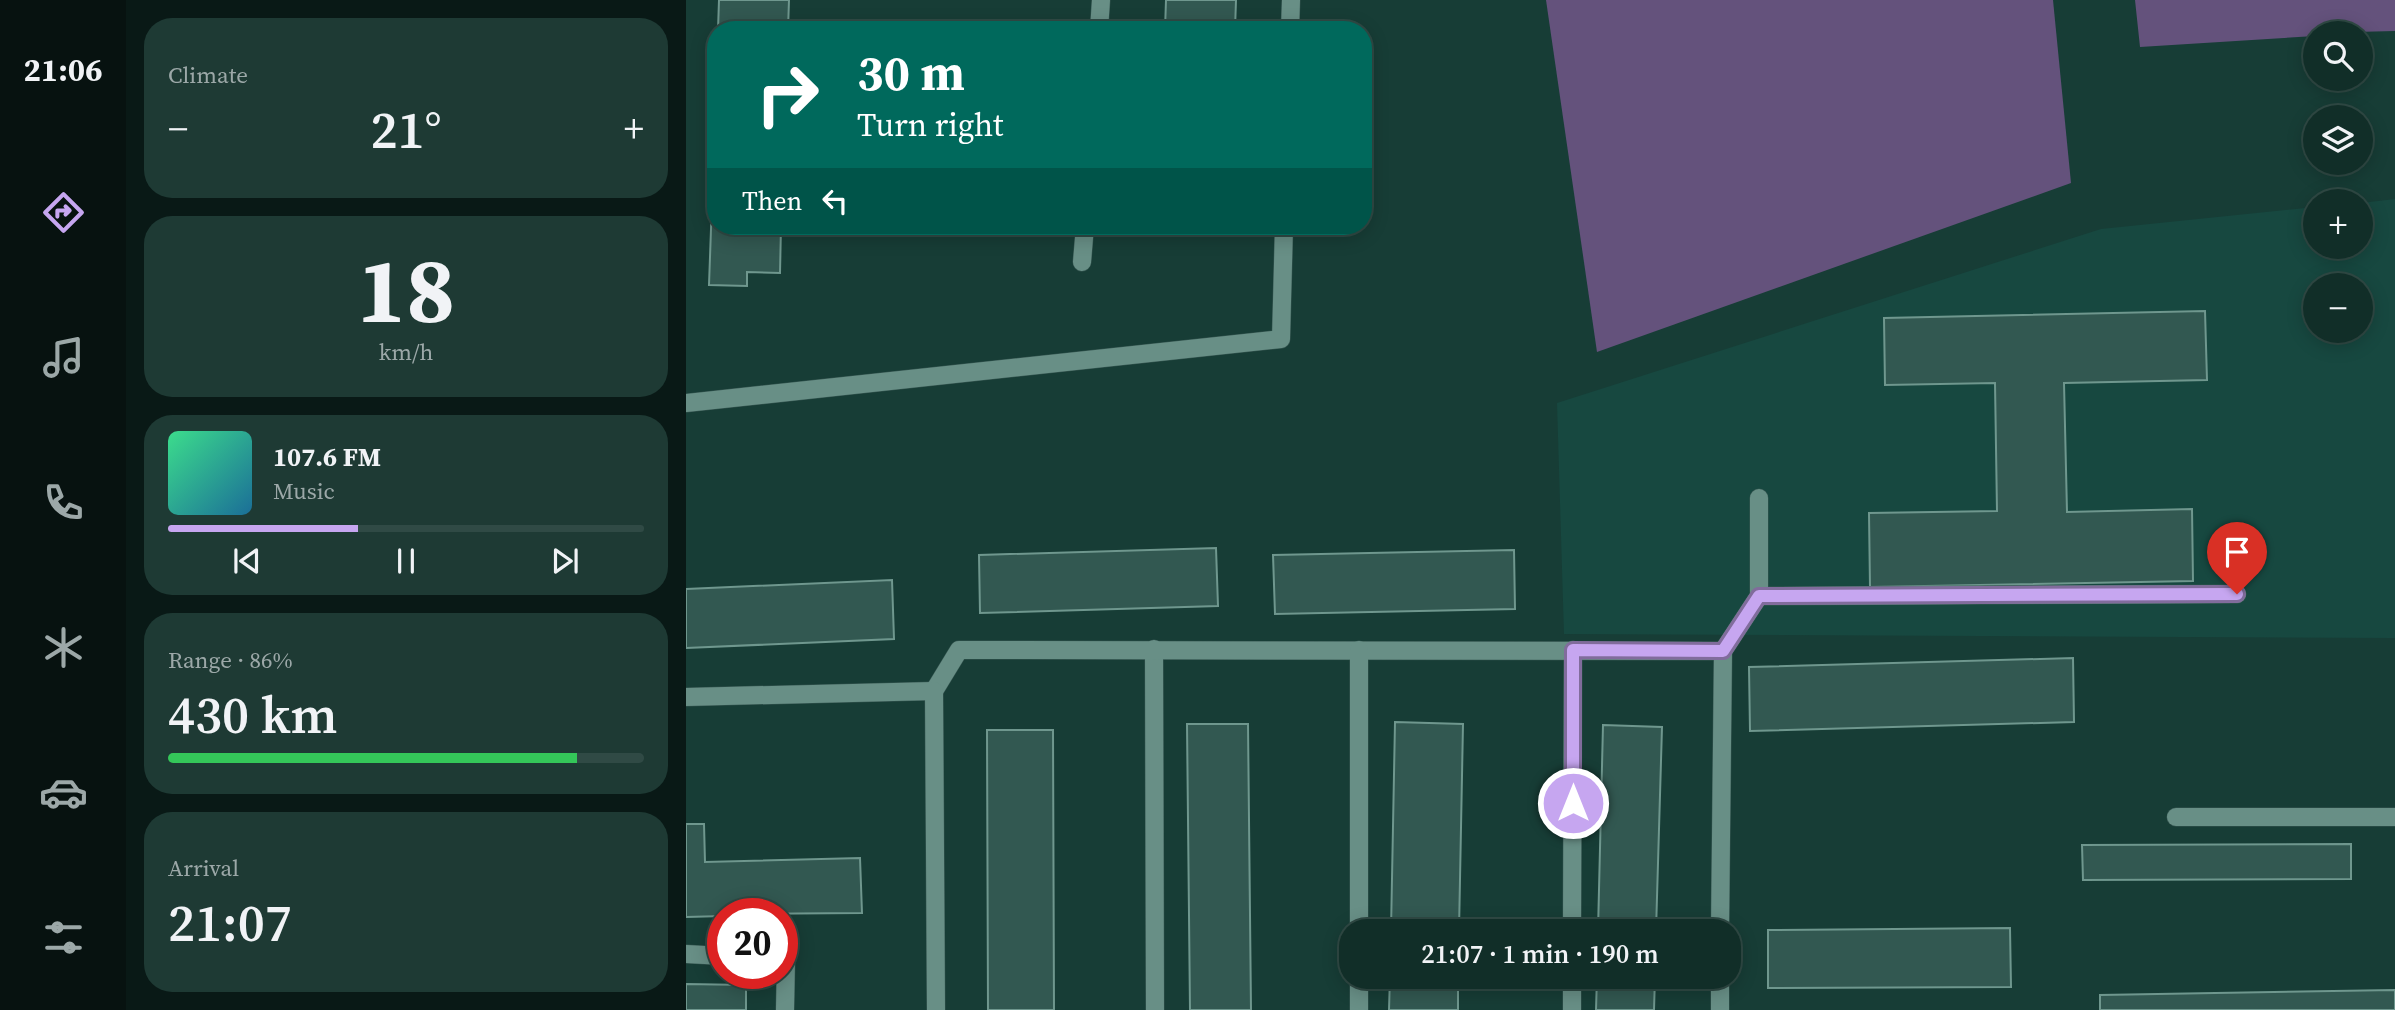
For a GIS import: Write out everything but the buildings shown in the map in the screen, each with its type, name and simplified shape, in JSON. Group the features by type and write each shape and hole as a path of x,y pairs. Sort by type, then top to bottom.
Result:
{"lane":[{"path":"1100,21 1101,0"},
{"path":"1290,21 1291,0"},
{"path":"1082,262 1084,235"},
{"path":"686,403 1281,339 1284,235"},
{"path":"1720,919 1723,651 1759,596 1759,498"},
{"path":"1759,596 2237,594"},
{"path":"1154,649 1155,1010"},
{"path":"936,1010 934,691 960,650 1723,651"},
{"path":"1359,650 1359,919"},
{"path":"1572,919 1573,650"},
{"path":"686,697 934,691"},
{"path":"2176,817 2395,817"},
{"path":"686,954 707,955"},
{"path":"785,989 785,1010"},
{"path":"1359,989 1359,1010"},
{"path":"1572,989 1572,1010"},
{"path":"1720,989 1720,1010"}],"shaded area":[{"path":"1546,0 2053,0 2071,183 1597,352"},
{"path":"2135,0 2395,0 2395,31 2373,32 2373,21 2303,21 2303,37 2140,47"},
{"path":"2395,199 2395,638 1564,634 1557,403 2101,229 2303,208 2303,259 2373,259 2373,202"}],"route":[{"path":"1573,803 1573,650 1723,651 1759,596 2237,594"}]}
